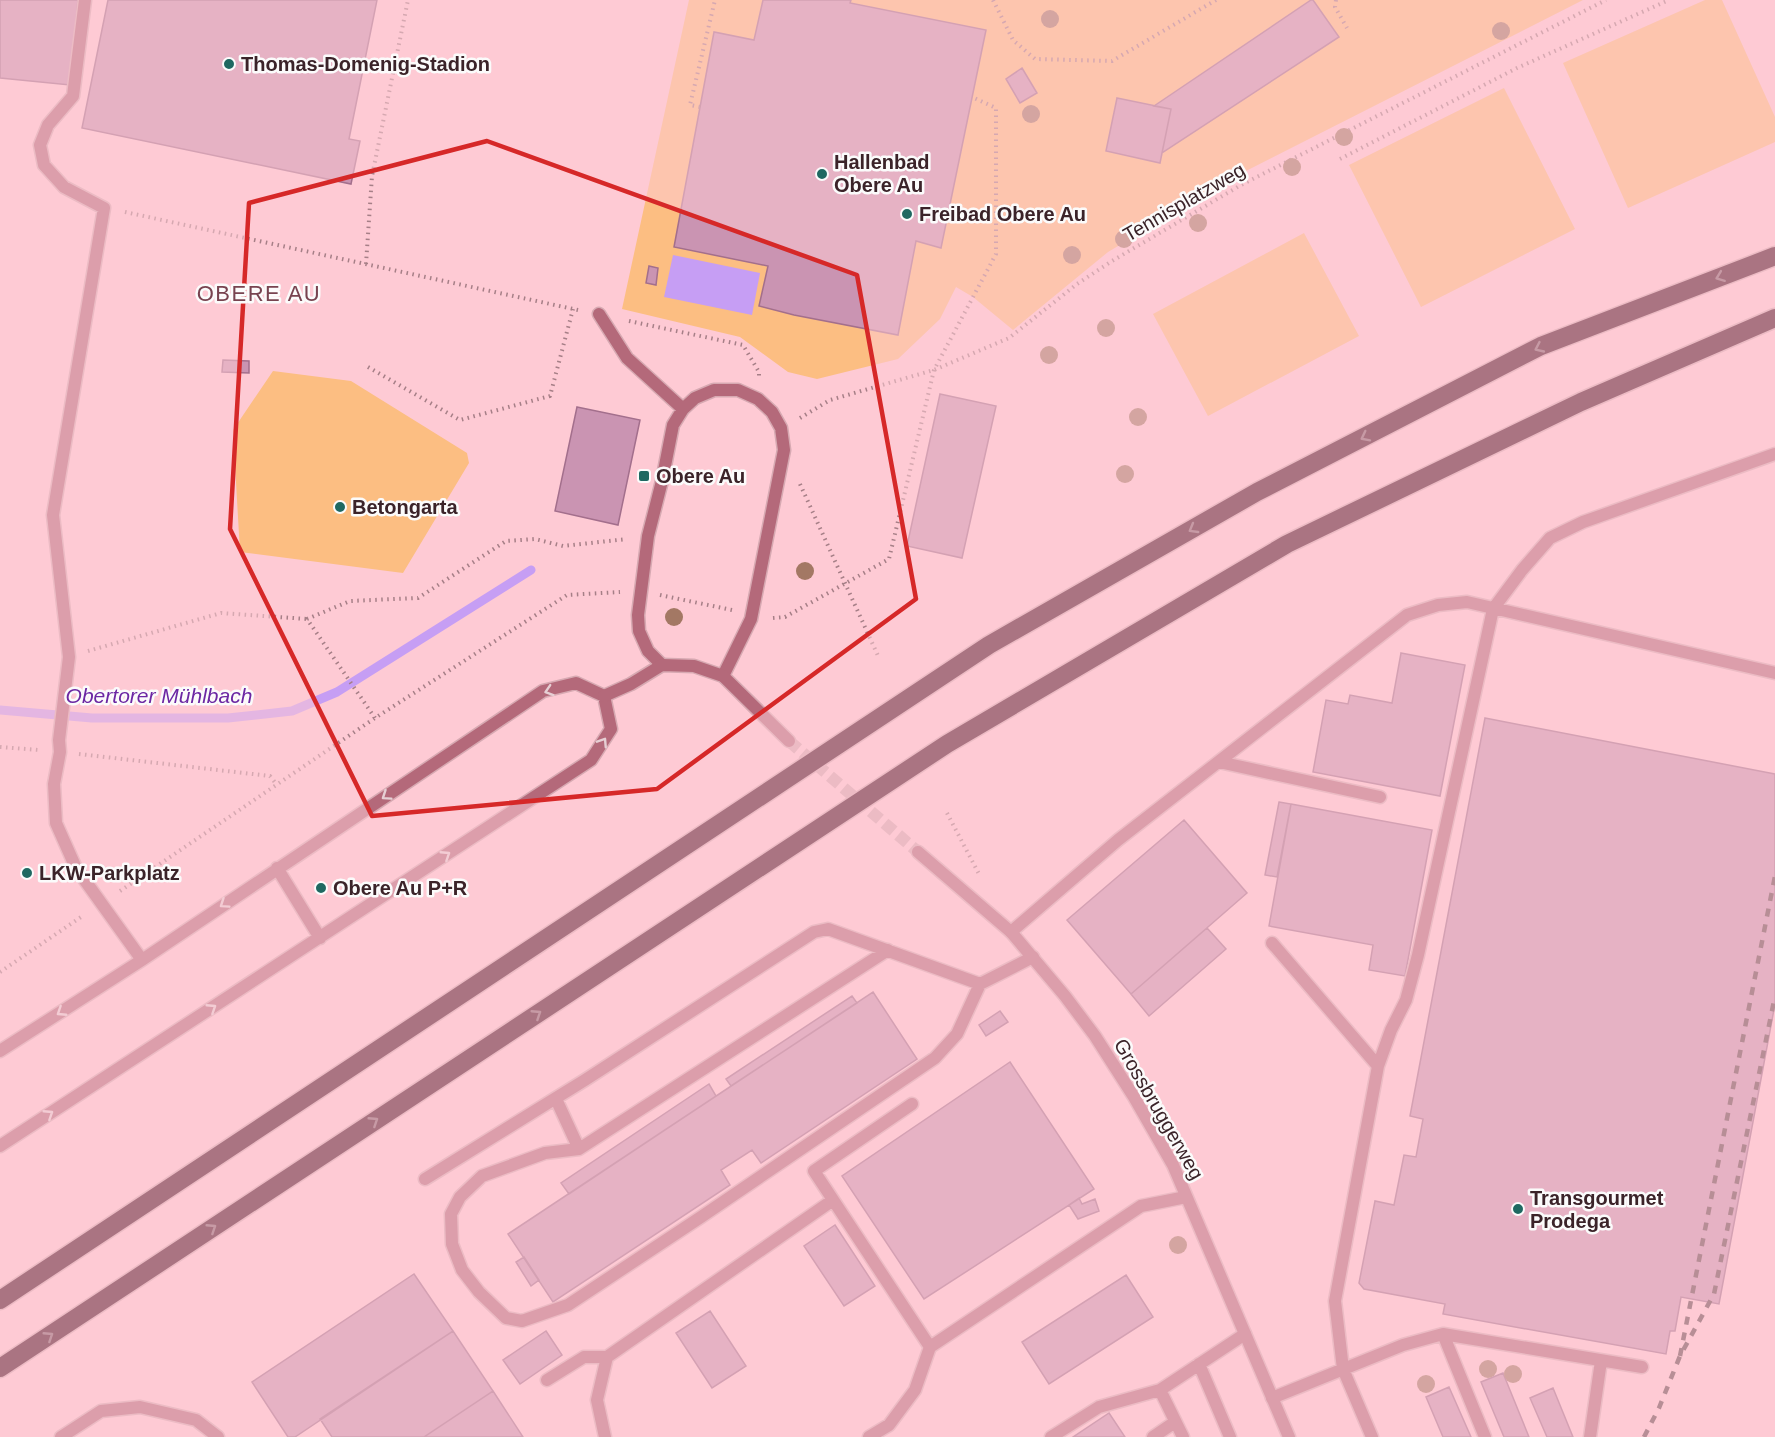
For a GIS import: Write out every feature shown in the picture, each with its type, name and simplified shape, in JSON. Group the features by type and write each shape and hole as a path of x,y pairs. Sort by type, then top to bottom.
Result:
{"highway":[{"path":"0,1300 989,645 1257,492 1542,346 1775,256"},
{"path":"0,1368 957,738 1287,544 1581,402 1775,318"}],"street":[{"path":"85,0 73,96 48,125 40,146 44,165 64,187 104,208 53,515 69,657 54,784 56,823 76,868 142,960"},
{"path":"599,314 627,358 683,409"},
{"path":"662,665 648,651 639,631 638,615 648,536 673,425 683,409 695,398 714,390 738,390 758,399 772,412 781,429 784,450 751,620 723,676"},
{"path":"1371,1437 1342,1370 1335,1301 1378,1066 1391,1030 1406,999 1418,955 1493,609 1522,570 1550,538 1583,522 1775,454"},
{"path":"1011,932 1118,840 1407,615 1438,605 1467,602 1775,673"},
{"path":"0,1051 142,960 543,692 576,683 604,696 631,684 662,665 694,666 723,676 789,741"},
{"path":"0,1146 591,760 611,729 604,696"},
{"path":"1219,762 1380,797"},
{"name":"Grossbruggerweg","path":"918,852 1011,932 1065,996 1095,1036 1134,1096 1173,1165 1289,1437"},
{"path":"277,868 320,938"},
{"path":"425,1179 556,1099 814,932 828,929 980,984"},
{"path":"1272,943 1378,1066"},
{"path":"888,950 579,1149 545,1153 482,1176 460,1197 451,1214 452,1244 462,1270 479,1292 506,1318 522,1321 568,1305 935,1058 957,1034 980,984 1033,957"},
{"path":"556,1099 579,1149"},
{"path":"912,1104 814,1171 930,1347"},
{"path":"869,1437 889,1425 915,1390 930,1347 1140,1206 1186,1197"},
{"path":"547,1380 584,1357 607,1357 833,1200"},
{"path":"1051,1437 1099,1407 1160,1390 1245,1334"},
{"path":"1443,1334 1485,1437"},
{"path":"1272,1398 1403,1345 1443,1334 1642,1367"},
{"path":"605,1437 597,1400 607,1357"},
{"path":"1590,1437 1600,1360"},
{"path":"1199,1364 1230,1437"},
{"path":"1160,1390 1183,1437"},
{"path":"61,1437 101,1411 140,1407 196,1420 218,1437"},
{"path":"1153,1437 1175,1422"}],"path":[{"path":"366,264 372,176 408,0"},
{"path":"700,107 690,105 715,0"},
{"path":"993,0 1013,40 1035,59 1112,61 1216,0"},
{"path":"1336,0 1335,7 1347,28"},
{"name":"Tennisplatzweg","path":"781,429 830,400 934,370 1009,339 1077,284 1241,185 1606,0"},
{"path":"1340,159 1517,68 1669,0"},
{"path":"0,972 375,718 567,595 641,591 732,609 751,620 785,617 889,559 934,370 996,254 996,108 972,96"},
{"path":"104,208 743,345 759,372 758,399"},
{"path":"368,367 460,420 550,396 573,309"},
{"path":"784,450 879,658"},
{"path":"69,657 220,613 307,619 350,602 418,598 506,541 535,539 563,546 648,536"},
{"path":"307,619 375,718"},
{"path":"0,747 60,746 270,776 277,785"},
{"path":"947,813 977,871"}],"highlighted area":[{"path":"487,141 857,275 916,599 657,789 372,816 230,529 249,203"}],"shaded area":[{"name":"Freibad Obere Au","path":"689,0 1583,0 1236,176 1108,252 1013,330 973,297 956,287 940,319 898,359 817,379 788,372 740,337 622,309"},
{"path":"1705,0 1722,0 1775,117 1775,142 1628,208 1563,63"},
{"path":"1504,88 1575,229 1421,307 1349,165"},
{"path":"1304,233 1359,336 1208,416 1153,314"},
{"path":"673,255 760,273 752,315 664,297"},
{"name":"Betongarta","path":"273,371 351,381 467,453 469,463 403,573 240,552 233,430"}],"building":[{"path":"0,0 78,0 70,85 0,78"},
{"name":"Thomas-Domenig-Stadion","path":"108,0 377,0 349,139 360,141 351,184 82,128"},
{"name":"Hallenbad Obere Au","path":"763,0 851,0 850,3 986,30 941,248 916,241 898,335 759,306 768,266 674,247 714,32 754,40"},
{"path":"1311,0 1339,37 1162,153 1171,109 1154,106"},
{"path":"1022,68 1037,93 1020,103 1006,79"},
{"path":"1117,98 1171,109 1160,163 1106,151"},
{"path":"649,266 658,268 656,285 646,283"},
{"path":"223,360 249,361 249,373 222,372"},
{"path":"940,394 996,406 962,558 907,546"},
{"path":"577,407 640,420 618,525 555,511"},
{"path":"1401,653 1465,665 1440,796 1313,772 1326,700 1348,704 1350,695 1392,703"},
{"path":"1485,718 1775,774 1775,1004 1719,1304 1681,1297 1675,1331 1670,1331 1666,1354 1443,1314 1445,1304 1364,1289 1359,1283 1375,1201 1394,1205 1404,1155 1416,1157 1423,1119 1410,1116"},
{"path":"1279,802 1291,804 1277,877 1265,875"},
{"path":"1291,804 1432,830 1405,976 1369,970 1373,945 1269,926"},
{"path":"1184,820 1247,893 1131,994 1067,920"},
{"path":"1207,928 1226,949 1149,1016 1131,994"},
{"path":"873,992 917,1059 761,1163 752,1150 721,1170 730,1185 553,1302 508,1234"},
{"path":"852,996 857,1003 731,1086 726,1079"},
{"path":"1000,1011 1008,1022 986,1036 979,1025"},
{"path":"1010,1062 1094,1189 924,1299 842,1176"},
{"path":"709,1084 716,1096 569,1194 561,1183"},
{"path":"1079,1198 1082,1204 1095,1199 1099,1211 1078,1219 1069,1205"},
{"path":"835,1225 875,1286 844,1306 804,1246"},
{"path":"524,1257 539,1280 531,1286 516,1262"},
{"path":"414,1274 453,1331 295,1437 288,1437 252,1382"},
{"path":"1126,1275 1153,1317 1049,1384 1022,1342"},
{"path":"710,1311 746,1366 712,1388 676,1333"},
{"path":"453,1331 493,1391 424,1437 332,1437 320,1419"},
{"path":"546,1331 562,1355 520,1384 503,1360"},
{"path":"1503,1373 1529,1437 1504,1437 1481,1382"},
{"path":"1449,1387 1471,1437 1443,1437 1426,1397"},
{"path":"1553,1388 1573,1437 1547,1437 1530,1398"},
{"path":"493,1391 523,1437 424,1437"},
{"path":"1109,1413 1125,1437 1073,1437"}],"waterway":[{"name":"Obertorer Mühlbach","path":"0,710 92,718 228,718 292,711 337,692 531,570"}],"tunnel":[{"path":"789,741 918,852"}],"railway":[{"path":"1680,1356 1775,876"},
{"path":"1644,1437 1659,1408 1680,1356 1714,1294 1775,996"}],"place":[{"name":"Thomas-Domenig-Stadion","path":"229,64"},
{"name":"Hallenbad Obere Au","path":"822,174"},
{"name":"Freibad Obere Au","path":"907,214"},
{"name":"Obere Au","path":"644,476"},
{"name":"Betongarta","path":"340,507"},
{"name":"LKW-Parkplatz","path":"27,873"},
{"name":"Obere Au P+R","path":"321,888"},
{"name":"Transgourmet Prodega","path":"1518,1209"}],"district":[{"name":"OBERE AU","path":"259,293"}]}
